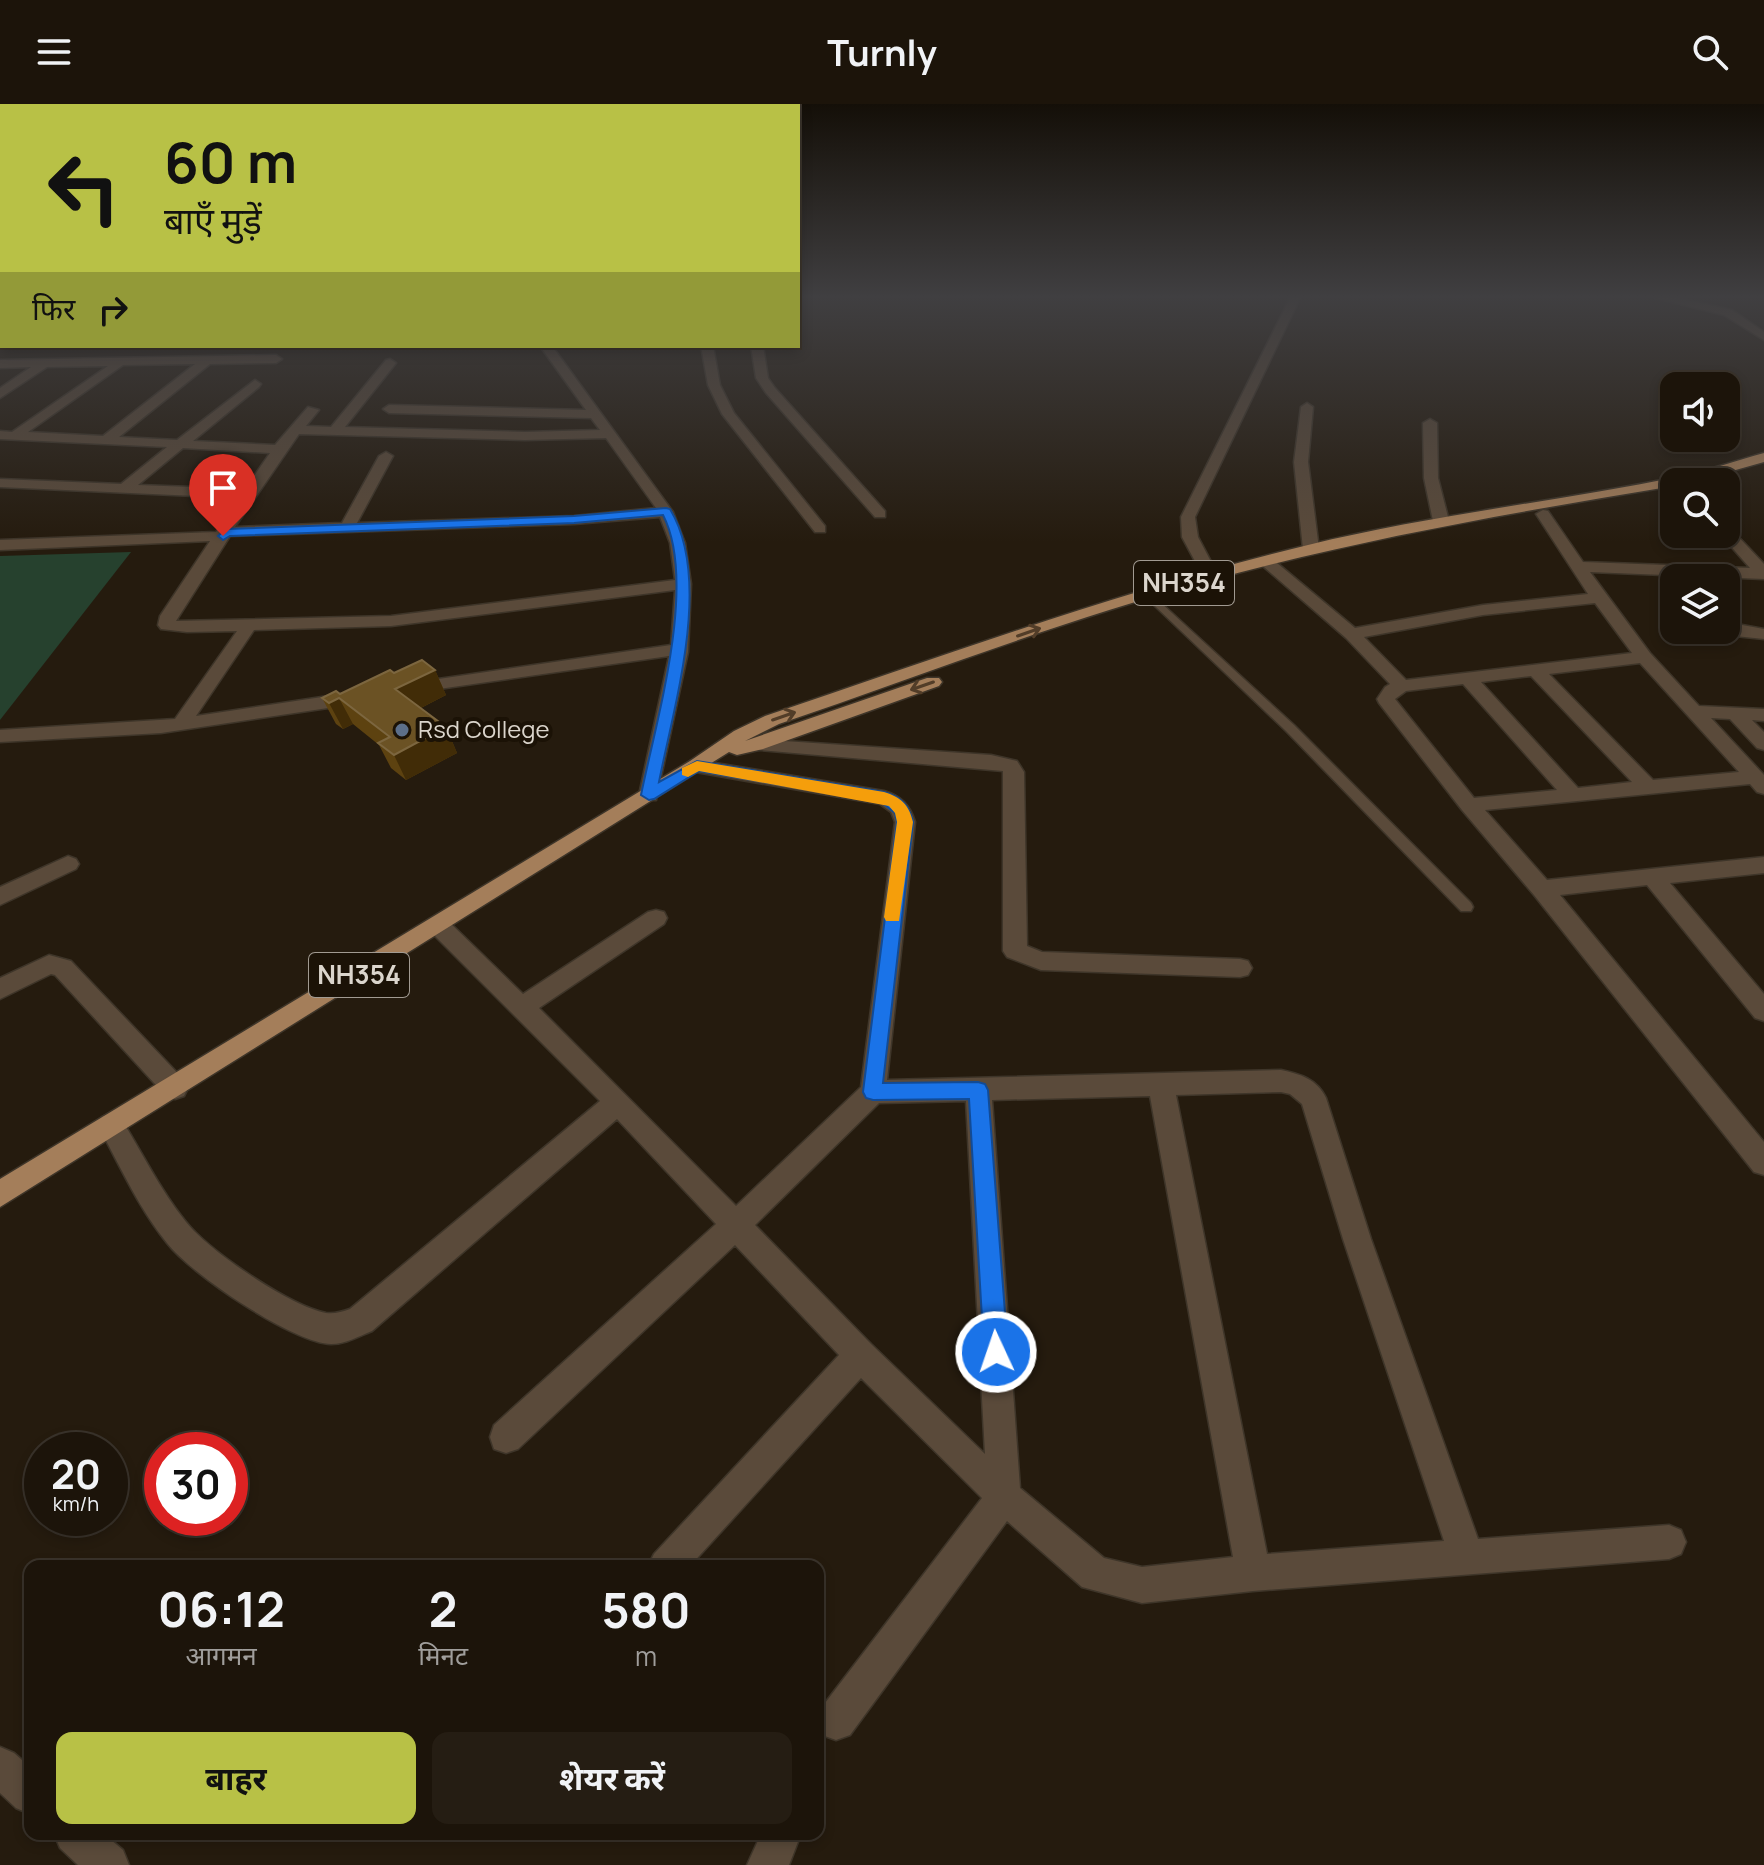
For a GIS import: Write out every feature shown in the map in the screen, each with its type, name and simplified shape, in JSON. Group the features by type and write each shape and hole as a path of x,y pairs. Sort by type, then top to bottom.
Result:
{"highway":[{"name":"NH354","path":"1731,468 1764,457"},
{"path":"1740,479 1764,471"},
{"name":"NH354","path":"706,760 1272,567 1311,549 1441,521 1660,484"},
{"name":"NH354","path":"0,1194 706,760 741,735 772,720 1103,607 1210,575 1272,567 1543,514 1608,507 1660,497"}],"street":[{"path":"0,394 23,378"},
{"path":"16,435 98,378"},
{"path":"108,439 185,378"},
{"path":"335,431 378,378"},
{"path":"570,378 677,531 683,584 678,649 649,795"},
{"path":"713,378 728,414 820,529"},
{"path":"762,378 880,514"},
{"path":"1210,575 1190,537 1188,517 1256,378"},
{"path":"124,489 255,384"},
{"path":"1307,407 1301,462 1311,549"},
{"path":"389,409 596,414"},
{"path":"313,410 279,449 166,621 175,627 391,621 683,584"},
{"path":"1430,423 1431,478 1441,521"},
{"path":"296,430 525,436 610,434"},
{"path":"0,435 279,449"},
{"path":"347,528 386,456"},
{"path":"0,483 249,494"},
{"path":"0,545 574,520 666,512"},
{"path":"1543,514 1599,598 1644,657 1760,782"},
{"path":"1740,547 1764,574"},
{"path":"1272,567 1352,634 1402,686"},
{"path":"1579,567 1660,572"},
{"path":"1740,574 1764,574"},
{"path":"1352,634 1483,610 1599,598"},
{"path":"181,724 249,625"},
{"path":"1740,632 1764,634"},
{"path":"399,690 678,649"},
{"path":"1644,657 1402,686 1391,691 1386,699 1469,805 1542,889 1764,1163"},
{"path":"1536,671 1649,788"},
{"path":"1468,679 1574,796"},
{"path":"0,736 181,724 368,696"},
{"path":"1692,711 1764,715"},
{"path":"1736,714 1764,744"},
{"path":"756,745 991,761 1010,766 1014,772 1015,951 1041,961 1240,968"},
{"path":"506,1437 735,1226 873,1092 905,822 903,811 895,802 884,798 706,760"},
{"path":"1469,805 1649,788 1760,782"},
{"path":"0,897 68,864"},
{"path":"1542,889 1764,865"},
{"path":"1652,876 1764,1011"},
{"path":"522,1007 656,918"},
{"path":"438,925 618,1102 860,1355 1004,1496 1095,1574 1142,1585 1253,1573 1669,1542"},
{"path":"0,989 49,964 63,968 175,1088"},
{"path":"873,1092 1281,1081 1298,1085 1313,1098 1357,1239 1467,1557"},
{"path":"1161,1084 1253,1573"},
{"path":"836,1721 1004,1496 978,1090"},
{"path":"111,1125 185,1244 216,1267 306,1322 342,1329 361,1320 618,1102"},
{"path":"672,1560 860,1355"},
{"path":"0,1767 24,1789"},
{"path":"81,1840 108,1865"},
{"path":"768,1865 778,1840"}],"lane":[{"path":"1160,605 1290,728 1466,907"}],"green space":[{"path":"131,552 0,720 0,556"}],"building":[{"path":"422,660 435,670 395,689 446,727 394,755 378,743 390,737 339,698 329,703 322,698 336,691 340,694 390,670 394,673"}],"slow traffic":[{"path":"688,772 697,766 895,802 903,811 905,822 893,917"}],"place":[{"name":"Rsd College","path":"402,730"}],"route":[{"path":"223,536 226,532 574,520 666,512 677,531 683,584 678,649 649,795 697,766 884,798 895,802 903,811 905,822 873,1092 978,1090 996,1352"}]}
